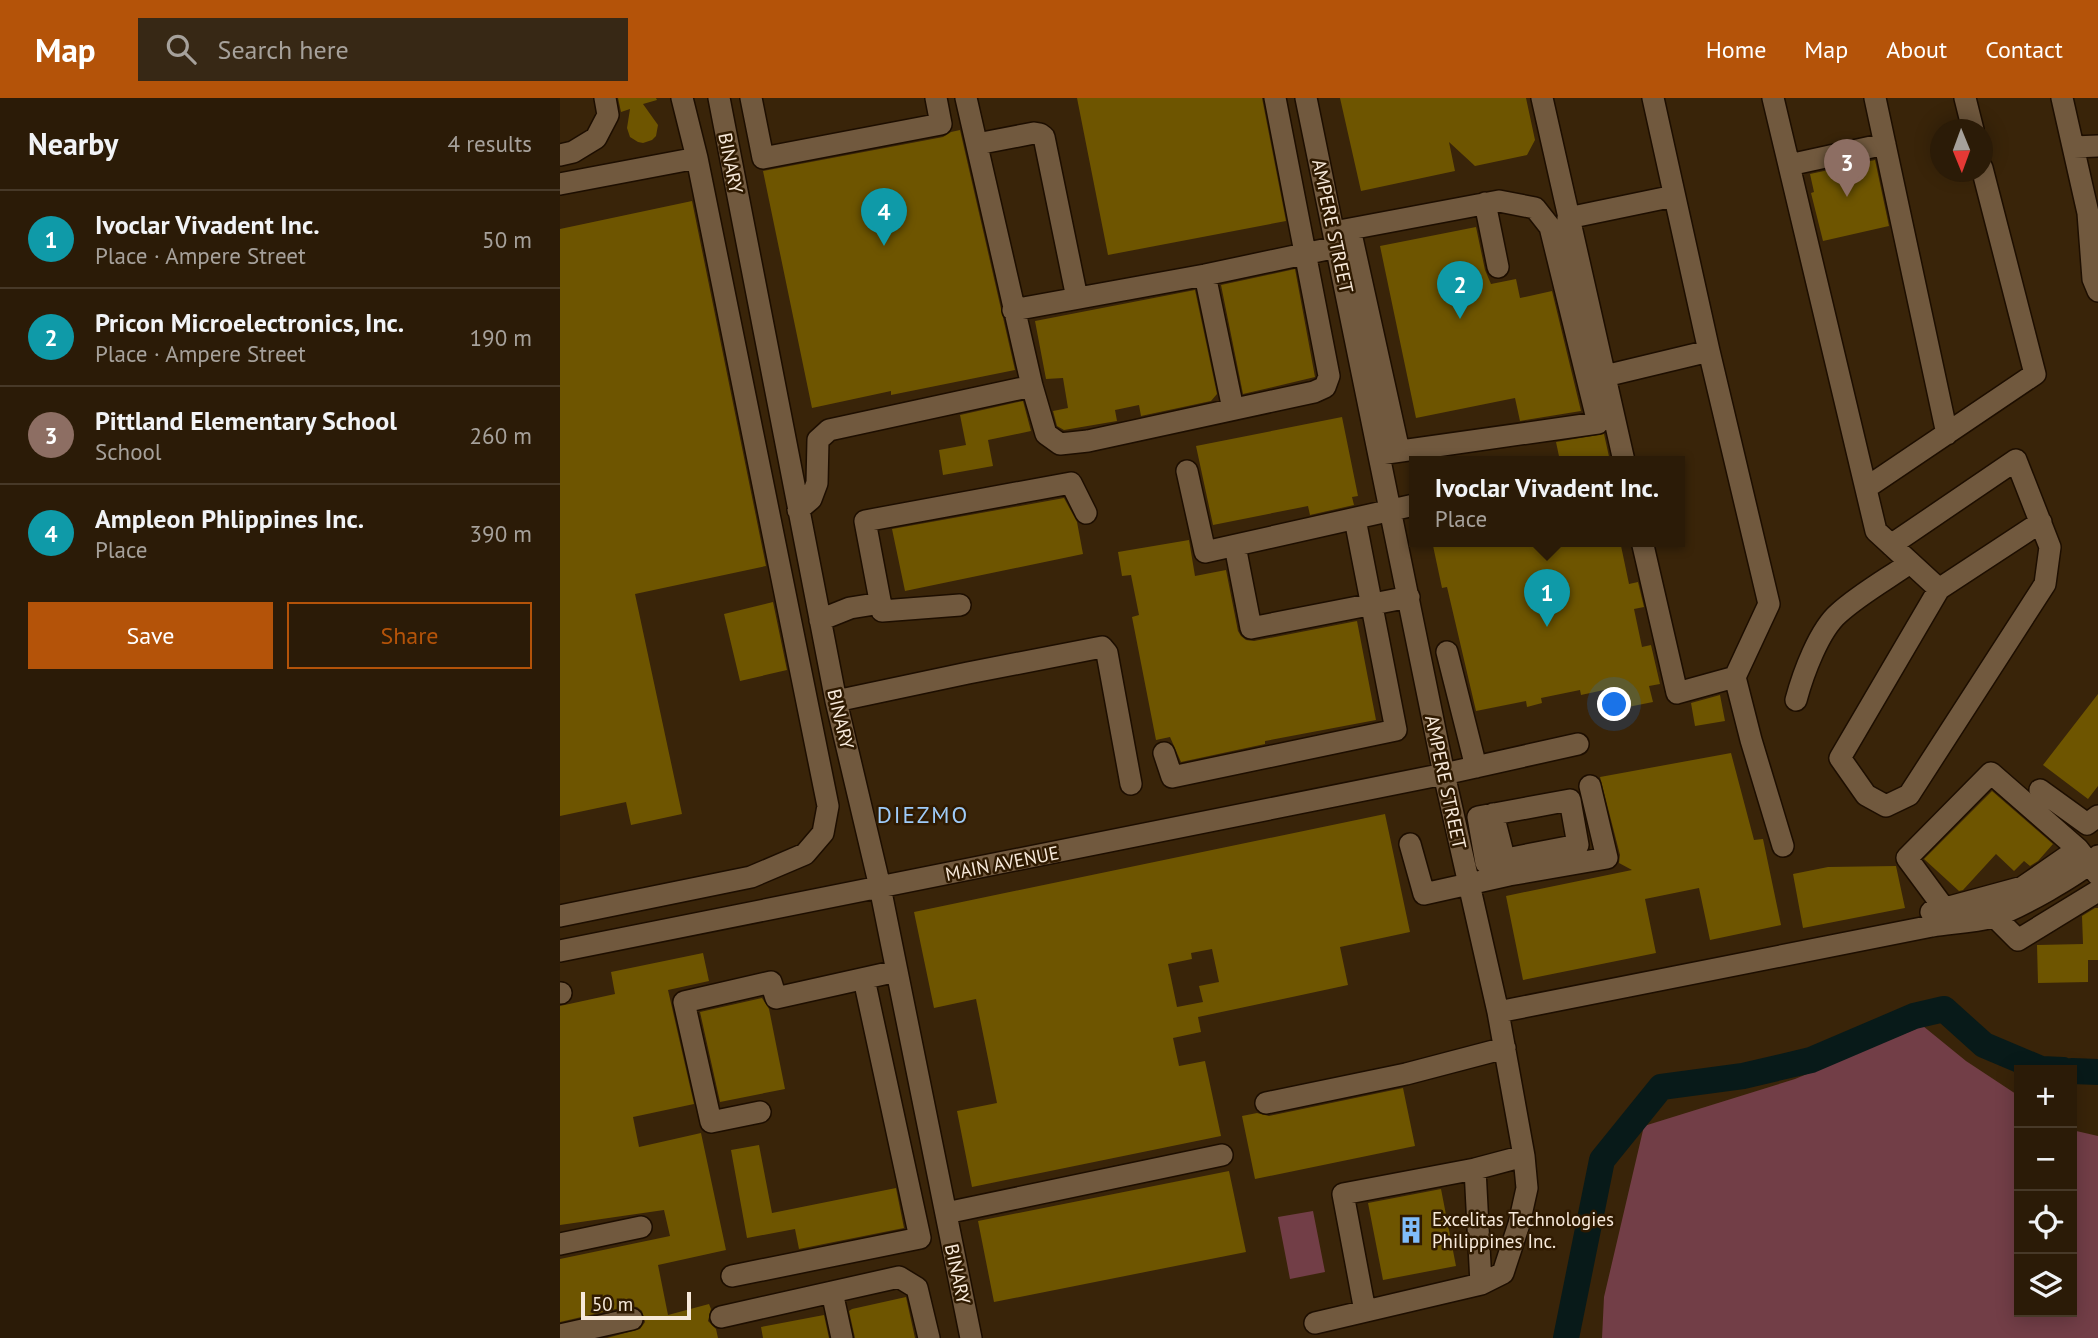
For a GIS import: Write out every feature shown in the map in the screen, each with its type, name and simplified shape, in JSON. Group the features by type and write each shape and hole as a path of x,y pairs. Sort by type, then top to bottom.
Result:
{"street":[{"path":"560,155 573,152 596,138 608,115 606,98"},
{"path":"560,916 751,877 805,854 823,833 828,806 697,158 682,98"},
{"path":"720,101 752,98 763,158 941,124 936,98"},
{"path":"966,98 1032,386 1046,433 1060,444 1088,441 1233,410 1314,392 1325,387 1329,376 1275,98"},
{"name":"AMPERE STREET","path":"1306,98 1389,452 1392,511 1444,774 1498,1013 1524,1156 1527,1188 1503,1273 1481,1284 1315,1323"},
{"path":"1542,98 1623,456"},
{"path":"1653,98 1769,604 1735,677 1783,846"},
{"path":"1773,98 1876,531 1938,589"},
{"path":"1875,98 1947,433"},
{"path":"1965,98 1970,119"},
{"path":"2063,98 2093,213 2096,283"},
{"name":"BINARY","path":"720,101 836,701 880,887 971,1338"},
{"path":"977,144 1034,133 1044,137 1077,298"},
{"path":"1789,166 1885,144"},
{"path":"2074,147 2098,146"},
{"path":"560,184 697,158"},
{"path":"1866,488 2035,374 1987,182"},
{"path":"1569,218 1674,196"},
{"path":"1013,310 1205,275 1304,253 1340,236 1485,203 1499,201 1535,208 1550,227 1598,423 1389,452"},
{"path":"1485,203 1498,267"},
{"path":"1205,275 1233,410"},
{"path":"1605,376 1709,351"},
{"path":"798,510 811,499 817,483 817,440 829,430 1032,386"},
{"path":"1891,545 2016,460 2041,523 2050,547 2045,584 1909,795 1886,806 1866,795 1840,758 1938,589 2041,523"},
{"path":"1187,471 1205,552 1409,506"},
{"path":"960,605 882,611 866,522 1071,484 1086,513"},
{"path":"1164,753 1172,777 1396,730 1355,519"},
{"path":"1235,546 1251,628 1409,597"},
{"path":"1643,547 1677,693 1735,677"},
{"path":"1796,700 1804,672 1821,637 1837,614 1910,563"},
{"path":"820,620 850,608 881,603"},
{"path":"836,701 1102,647 1107,653 1131,784"},
{"path":"1447,653 1476,767"},
{"name":"MAIN AVENUE","path":"560,951 1444,774 1578,744"},
{"path":"1938,917 1907,858 1991,773 2091,861"},
{"path":"1506,867 1606,858 1590,786"},
{"path":"2040,790 2087,824 2098,816"},
{"path":"1410,845 1424,894 1468,885 1506,867 1578,845 1570,800 1493,814 1506,867"},
{"path":"1938,917 1994,916 2031,899 2091,861"},
{"path":"1498,1013 1938,917 2091,861"},
{"path":"1994,916 2018,940 2098,891"},
{"path":"761,1112 710,1122 684,1002 771,982 776,998 897,971"},
{"path":"732,1276 920,1238 864,979"},
{"path":"1266,1103 1406,1074 1504,1048"},
{"path":"946,1213 1222,1155"},
{"path":"1365,1311 1343,1194 1475,1169 1524,1156"},
{"path":"1475,1169 1481,1284"},
{"path":"560,1244 641,1227"},
{"path":"721,1317 899,1277 917,1288 929,1338"},
{"path":"832,1292 842,1338"},
{"path":"560,1335 632,1319"}],"shaded area":[{"path":"1923,1026 1966,1061 2014,1093 2014,1317 2077,1317 2077,1131 2098,1136 2098,1338 1602,1338 1604,1297 1644,1126 1795,1079"},
{"path":"1313,1211 1325,1272 1290,1279 1278,1217"}],"building":[{"path":"618,98 656,98 657,100 643,104 658,125 656,136 652,140 643,143 630,137 627,128 630,109 621,112"},
{"path":"1077,98 1262,98 1286,221 1108,255"},
{"path":"1340,98 1526,98 1535,140 1527,155 1475,166 1449,142 1455,171 1361,191"},
{"path":"960,130 1015,370 891,395 891,391 812,408 763,171 943,137"},
{"path":"1875,160 1889,226 1823,241 1811,193 1814,192 1810,174"},
{"path":"692,201 766,566 635,594 682,814 631,825 626,802 560,816 560,229"},
{"path":"1476,227 1485,270 1491,284 1516,279 1520,298 1552,291 1581,411 1520,421 1515,398 1416,418 1380,246"},
{"path":"1295,269 1315,377 1243,394 1221,285"},
{"path":"1195,290 1217,394 1211,401 1141,416 1139,405 1115,410 1117,421 1064,430 1057,426 1053,411 1068,408 1063,378 1046,379 1035,321"},
{"path":"1023,401 1031,431 988,440 993,466 943,475 939,450 966,445 960,415"},
{"path":"1342,417 1358,496 1352,497 1354,505 1310,515 1308,506 1213,525 1196,446"},
{"path":"1604,434 1609,456 1559,456 1556,442"},
{"path":"1064,498 1077,522 1083,554 905,591 892,529"},
{"path":"1189,540 1195,576 1226,570 1238,631 1246,640 1254,641 1357,621 1376,720 1265,741 1265,744 1181,762 1170,737 1156,740 1132,617 1139,615 1131,575 1122,576 1118,552"},
{"path":"1433,547 1621,547 1629,584 1638,582 1644,607 1634,609 1642,647 1651,645 1660,684 1649,686 1653,702 1608,711 1604,690 1581,695 1580,690 1541,698 1542,703 1527,707 1526,701 1476,711 1447,587 1442,588"},
{"path":"773,602 787,670 740,681 724,614"},
{"path":"2098,694 2098,786 2088,799 2043,765"},
{"path":"1720,695 1725,721 1695,726 1691,703"},
{"path":"1731,753 1754,840 1763,839 1781,925 1710,940 1699,888 1645,899 1656,953 1523,980 1506,896 1632,870 1619,863 1620,855 1600,777"},
{"path":"1992,791 2053,844 2038,861 2030,866 2024,861 2014,871 1996,854 1963,890 1959,891 1924,859"},
{"path":"1385,814 1410,932 1340,947 1348,985 1198,1017 1201,1032 1173,1038 1179,1066 1205,1061 1221,1136 972,1187 957,1111 997,1103 976,999 934,1008 914,912","holes":["1212,949 1219,982 1199,986 1203,1002 1177,1007 1168,964 1192,959 1191,953"]},
{"path":"1896,866 1905,908 1803,928 1793,874 1828,867"},
{"path":"2098,908 2098,960 2088,960 2088,982 2038,983 2037,945 2083,944 2082,916"},
{"path":"703,953 709,981 668,990 694,1104 633,1117 639,1147 701,1133 726,1250 658,1265 668,1315 709,1304 711,1309 708,1321 716,1329 718,1338 607,1338 640,1329 645,1322 642,1311 629,1306 560,1322 560,1259 670,1236 664,1210 560,1225 560,1006 615,994 611,972"},
{"path":"762,998 769,1009 785,1089 720,1102 700,1012"},
{"path":"1403,1088 1415,1146 1255,1179 1242,1116 1257,1113 1269,1116"},
{"path":"759,1145 772,1213 896,1188 904,1228 799,1249 795,1229 747,1238 731,1150"},
{"path":"1229,1171 1246,1252 994,1302 978,1221"},
{"name":"Excelitas Technologies Philippines Inc.","path":"1441,1189 1456,1266 1383,1280 1368,1203"},
{"path":"906,1297 915,1338 855,1338 849,1311"},
{"path":"824,1315 829,1338 763,1338 761,1327"}],"waterway":[{"path":"1566,1338 1602,1160 1661,1087 1743,1076 1811,1060 1914,1016 1944,1009 1984,1045 2032,1065"},
{"path":"2077,1071 2098,1072"}],"place":[{"name":"Pittland Elementary School","path":"1847,197"},
{"name":"Ampleon Phlippines Inc.","path":"884,246"},
{"name":"Pricon Microelectronics, Inc.","path":"1460,319"},
{"name":"Ivoclar Vivadent Inc.","path":"1547,627"},
{"name":"Excelitas Technologies Philippines Inc.","path":"1411,1230"}],"district":[{"name":"DIEZMO","path":"923,814"}]}
